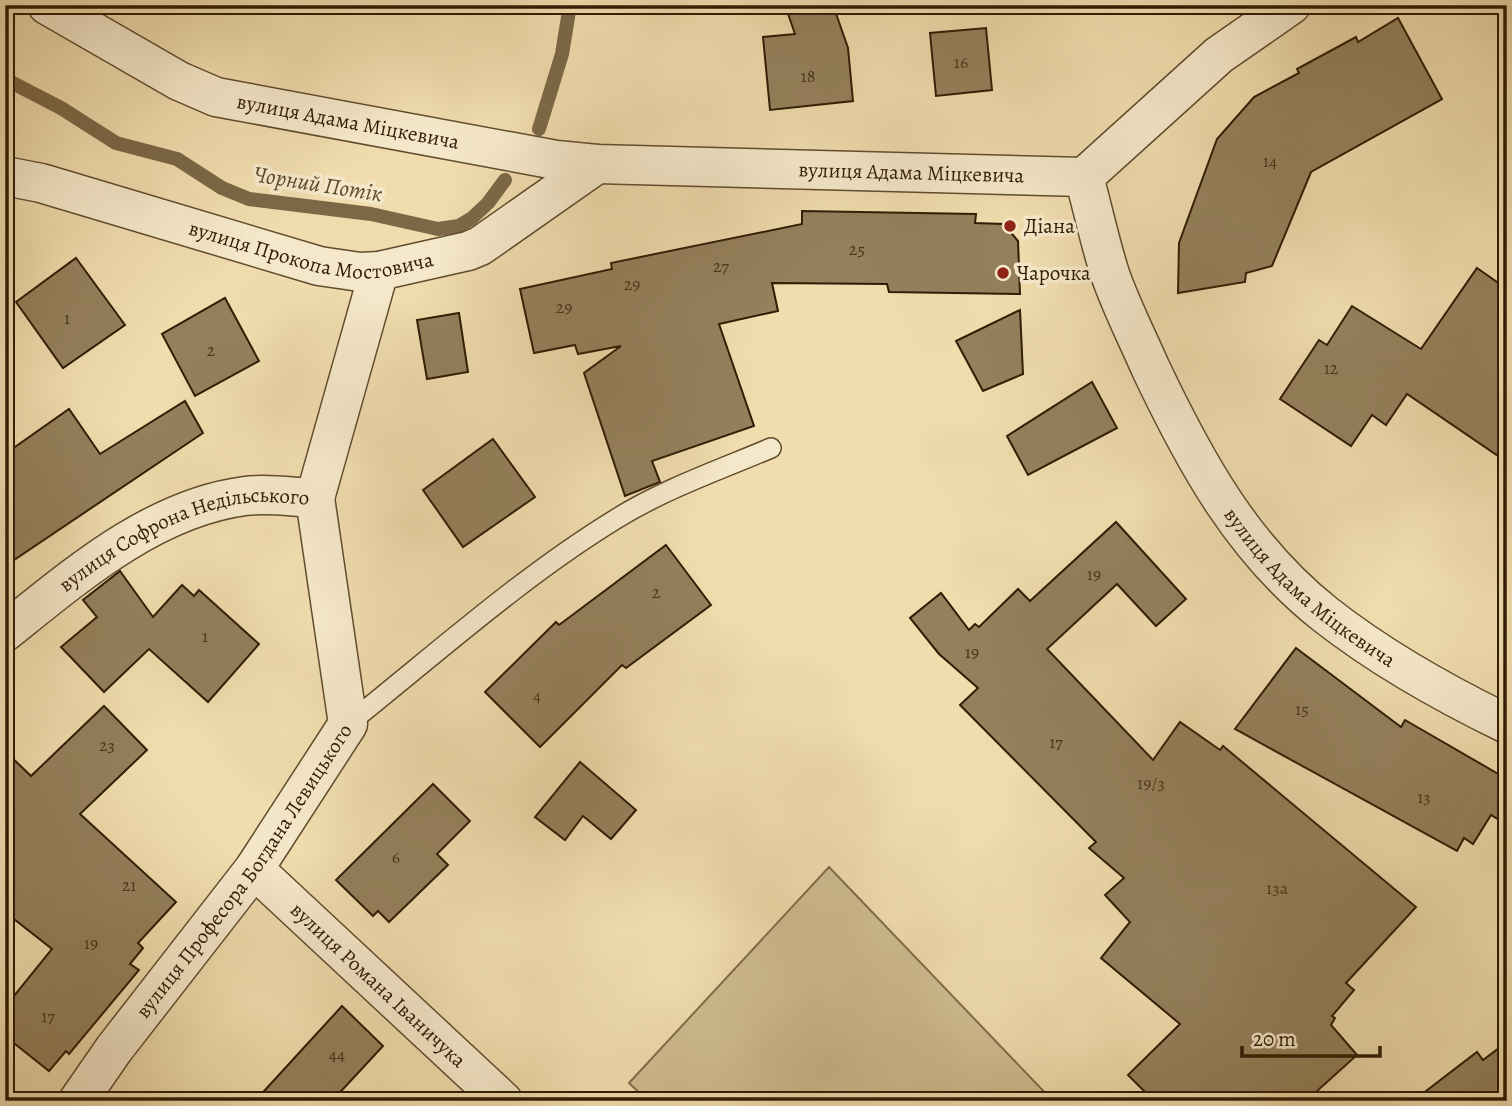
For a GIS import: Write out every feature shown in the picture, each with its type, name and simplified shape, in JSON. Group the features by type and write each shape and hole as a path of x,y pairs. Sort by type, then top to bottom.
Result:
{"street":[{"name":"вулиця Адама Міцкевича","path":"47,5 178,81 216,97 556,160 597,164 1084,177 1111,275 1126,311 1189,450 1227,509 1276,568 1325,614 1375,649 1507,724"},
{"path":"1084,177 1219,55 1291,5"},
{"name":"вулиця Прокопа Мостовича","path":"5,176 41,183 319,266 360,272 379,271 480,246 597,164"},
{"name":"вулиця Софрона Недільського","path":"5,632 106,555 163,521 189,510 246,495 315,498 379,271"},
{"name":"вулиця Професора Богдана Левицького","path":"78,1101 114,1049 254,869 348,724 315,498"},
{"name":"вулиця Романа Іваничука","path":"254,869 503,1101"}],"lane":[{"path":"348,724 497,602 618,517 690,482 772,448"}],"shaded area":[{"path":"829,867 1053,1101 648,1101 629,1083"}],"building":[{"path":"785,5 833,5 848,48 853,101 770,110 763,37 795,34"},
{"path":"1398,18 1442,99 1311,172 1272,266 1246,273 1245,282 1178,293 1179,243 1217,139 1254,97 1299,73 1297,69 1356,37 1358,42"},
{"path":"986,28 992,90 936,96 930,33"},
{"path":"802,211 976,214 975,223 1004,224 1018,241 1020,294 889,292 887,284 772,283 778,311 719,324 754,426 652,461 660,482 625,496 584,373 621,346 578,354 575,345 534,353 520,289 612,269 611,263 802,224"},
{"path":"76,258 125,325 63,368 16,302"},
{"path":"1477,268 1507,289 1507,462 1407,394 1386,425 1372,415 1351,446 1280,399 1319,340 1327,345 1352,306 1421,349"},
{"path":"225,298 259,361 195,396 162,334"},
{"path":"1020,310 1023,374 983,391 956,341"},
{"path":"459,313 468,372 427,379 417,320"},
{"path":"1092,382 1117,428 1028,475 1007,436"},
{"path":"185,401 203,433 5,566 5,454 69,409 100,454"},
{"path":"493,439 535,497 463,547 423,490"},
{"path":"1116,522 1186,599 1156,626 1117,584 1047,649 1153,760 1180,722 1220,750 1223,746 1416,907 1346,983 1354,990 1332,1016 1335,1018 1331,1025 1357,1055 1306,1101 1154,1101 1128,1075 1180,1024 1101,958 1130,922 1105,895 1124,878 1089,848 1096,842 960,705 978,688 939,654 910,618 941,593 969,630 975,624 979,627 1018,589 1030,601"},
{"path":"666,545 711,605 626,668 622,665 540,747 485,692 556,622 559,625"},
{"path":"120,571 153,617 182,585 194,596 199,590 259,644 208,702 149,649 104,692 61,647 97,617 83,600"},
{"path":"1296,648 1401,727 1405,720 1507,779 1507,825 1491,815 1473,844 1464,838 1457,851 1235,729"},
{"path":"104,706 147,750 80,814 176,902 138,943 143,948 130,964 139,970 69,1054 66,1051 49,1071 5,1036 5,1007 52,949 5,912 5,751 31,776"},
{"path":"580,762 636,810 611,839 583,816 565,840 535,817"},
{"path":"433,784 470,821 437,854 448,865 389,922 378,911 373,916 336,880"},
{"path":"342,1006 383,1046 332,1101 255,1101"},
{"path":"1507,1042 1507,1101 1413,1101 1477,1052 1483,1060"}],"waterway":[{"name":"Чорний Потік","path":"539,129 562,54 570,5"},
{"name":"Чорний Потік","path":"5,79 61,108 116,143 177,159 222,188 249,199 371,214 438,229 459,226 472,218 488,203 505,180"}],"place":[{"name":"Діана","path":"1010,226"},
{"name":"Чарочка","path":"1003,273"}]}
